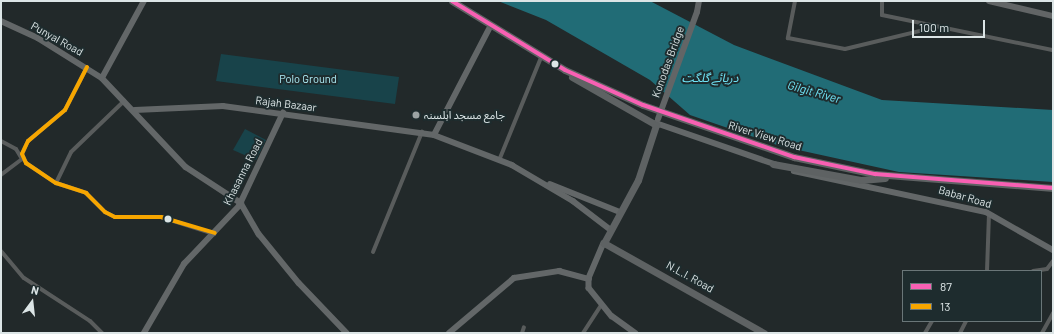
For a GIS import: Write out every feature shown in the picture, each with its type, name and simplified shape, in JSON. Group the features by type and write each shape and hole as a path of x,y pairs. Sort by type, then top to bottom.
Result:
{"highway":[{"name":"River View Road","path":"452,1 543,54 565,70 686,122 827,166 891,176 1053,188"},
{"path":"565,70 574,79 657,122 642,171 604,243"},
{"path":"774,164 861,180 891,176"},
{"name":"N.L.I. Road","path":"604,243 755,330 764,333"}],"main road":[{"path":"102,78 144,1"},
{"name":"Konodas Bridge","path":"657,122 697,12 699,1"},
{"path":"989,1 1053,16"},
{"name":"Punyal Road","path":"1,21 87,67 102,78 135,110 196,176 241,203"},
{"path":"434,135 489,29"},
{"name":"Rajah Bazaar","path":"135,110 210,105 284,113 422,132 500,158 537,178"},
{"name":"Khasanna Road","path":"144,333 184,264 215,233 241,203 284,113"},
{"name":"Babar Road","path":"657,122 774,164 834,182 918,195 989,214 1053,250"},
{"path":"537,178 620,212"},
{"path":"537,178 573,201 611,230"},
{"path":"573,201 577,194"},
{"path":"241,203 259,234 299,283 347,333"},
{"path":"604,243 589,279 589,288 601,304 635,333"},
{"path":"449,333 514,278 559,271 589,279"}],"street":[{"path":"795,1 788,38 846,49 933,27"},
{"path":"882,1 882,15 933,27 1053,50"},
{"path":"500,158 543,54"},
{"path":"1,175 22,159 28,140 65,110 87,67"},
{"path":"56,183 71,152 124,101"},
{"path":"373,252 422,132"},
{"path":"1,141 16,149 22,159 56,183 86,194 115,216 161,217 215,233"},
{"path":"987,270 989,214"},
{"path":"1,251 24,278 90,321 102,333"},
{"path":"1040,270 1047,269 1053,261"},
{"path":"583,333 601,304"},
{"path":"1042,333 1053,313"},
{"path":"925,333 931,322"},
{"path":"960,333 966,322"},
{"path":"522,333 524,327"}],"green space":[{"name":"Polo Ground","path":"221,54 399,77 395,104 216,81"},
{"path":"245,129 266,140 256,160 233,150"}],"water":[{"name":"دریائے گلگت","path":"498,1 650,1 734,45 882,100 1053,110 1053,182 899,172 780,146 690,115 650,80 546,20"}],"transit line":[{"name":"87","path":"452,1 565,70 643,105 794,157 875,174 1053,188"},
{"name":"13","path":"87,67 65,110 28,141 22,154 26,163 56,183 86,193 105,212 115,217 161,217 215,233"}],"place":[{"name":"جامع مسجد اہلسنہ","path":"416,115"}],"water label":[{"name":"Gilgit River","path":"814,92"}]}
